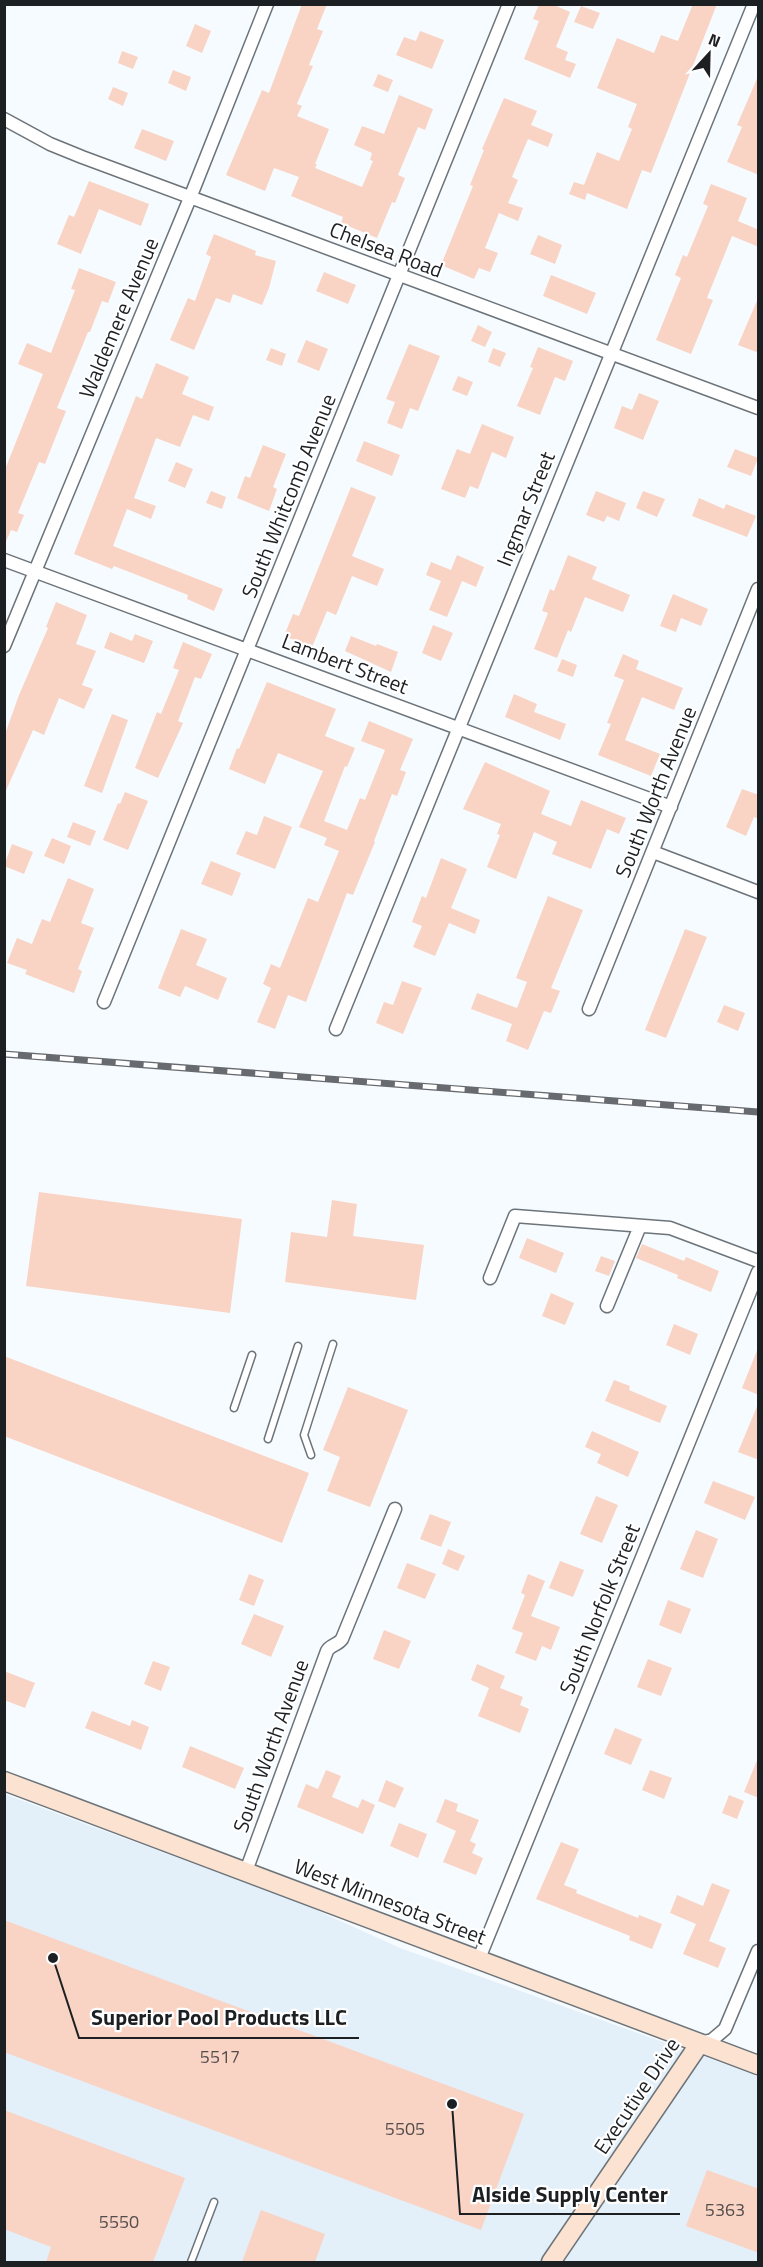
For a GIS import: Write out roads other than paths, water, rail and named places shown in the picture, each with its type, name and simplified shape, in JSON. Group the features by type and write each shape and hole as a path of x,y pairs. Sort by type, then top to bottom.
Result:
{"street":[{"name":"Waldemere Avenue","path":"4,645 190,198 267,4"},
{"name":"South Whitcomb Avenue","path":"104,1002 509,4"},
{"name":"Ingmar Street","path":"336,1029 753,4"},
{"name":"Chelsea Road","path":"4,119 60,148 190,198 759,408"},
{"name":"Lambert Street","path":"4,560 671,807"},
{"name":"South Worth Avenue","path":"589,1009 759,589"},
{"path":"653,852 759,892"},
{"path":"490,1278 515,1216 670,1228 759,1260"},
{"path":"608,1306 640,1226"},
{"name":"South Norfolk Street","path":"478,1961 759,1272"},
{"name":"South Worth Avenue","path":"246,1871 327,1651 329,1647 342,1639 395,1509"},
{"name":"West Minnesota Street","path":"4,1781 759,2065"},
{"path":"700,2043 721,2035 725,2029 759,1951"},
{"name":"Executive Drive","path":"551,2262 700,2043"}],"lane":[{"path":"311,1455 304,1435 333,1344"},
{"path":"268,1438 298,1346"},
{"path":"234,1408 252,1355"},
{"path":"191,2262 214,2202"}],"railway":[{"path":"4,1054 758,1112"}],"place":[{"name":"Superior Pool Products LLC","path":"53,1958"},
{"name":"Alside Supply Center","path":"452,2104"}]}
